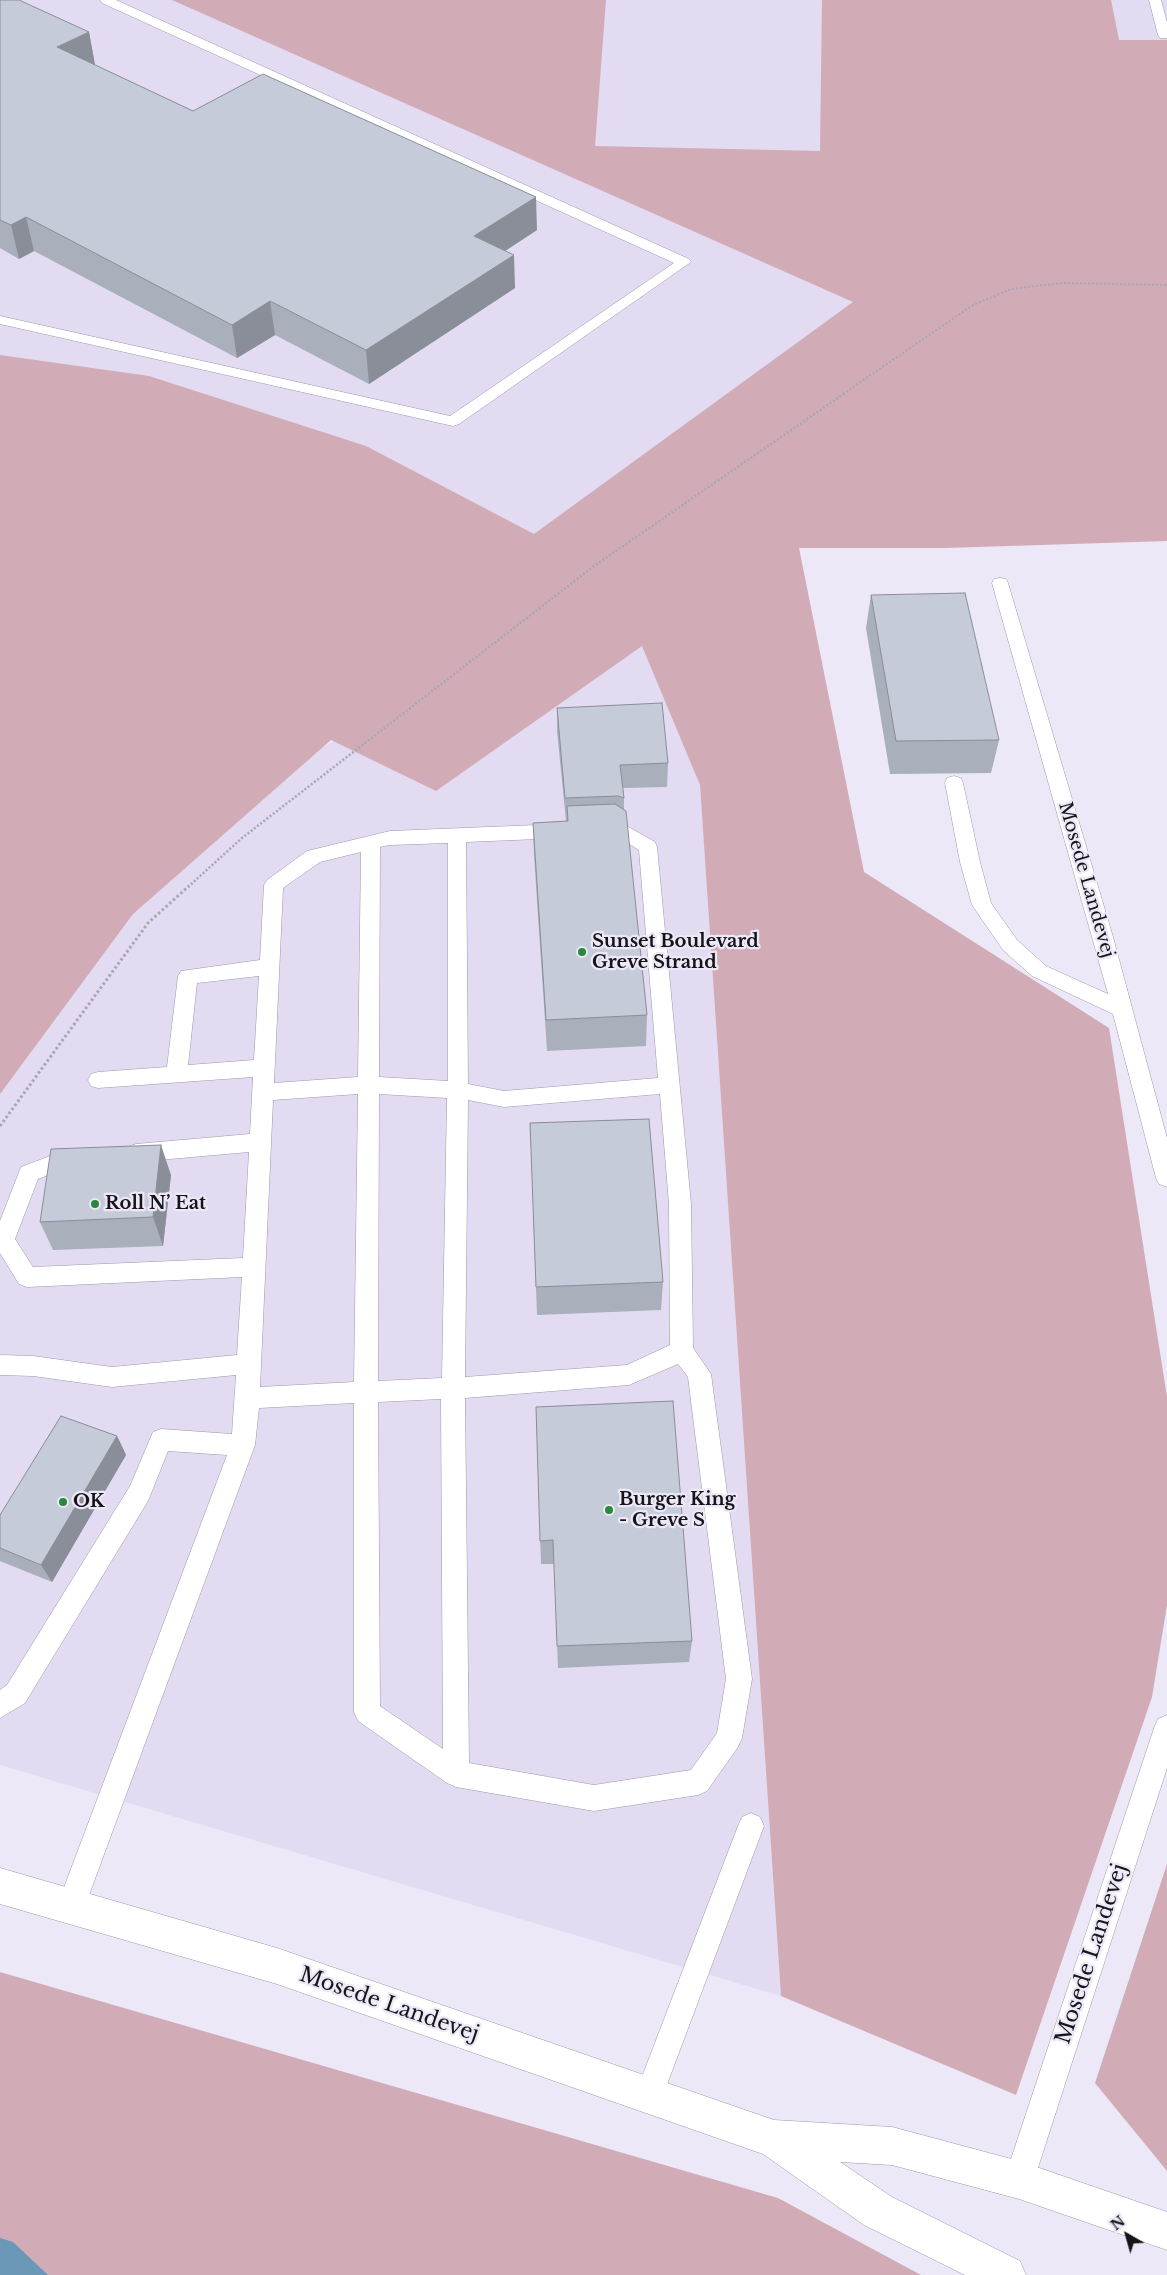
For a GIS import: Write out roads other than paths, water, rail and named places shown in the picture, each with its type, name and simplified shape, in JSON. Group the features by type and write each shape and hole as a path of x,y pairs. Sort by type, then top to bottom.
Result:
{"main road":[{"name":"Mosede Landevej","path":"0,1886 277,1966 774,2139 878,2211 1006,2275"},
{"name":"Mosede Landevej","path":"774,2139 892,2146 1018,2180 1167,2231"}],"lane":[{"path":"0,320 453,421 684,262 106,0"},
{"path":"1155,0 1164,35"},
{"name":"Mosede Landevej","path":"1000,583 1103,937 1167,1178"},
{"path":"954,783 970,862 982,905 1010,945 1039,971 1122,1009"},
{"path":"71,1906 243,1445 248,1398 248,1364 274,885 314,856 390,838 618,828 648,847 680,1204 682,1351 699,1374 739,1679 729,1738 698,1782 594,1798 456,1774 367,1712 366,1392 371,843"},
{"path":"456,1774 453,1388 458,1090 457,835"},
{"path":"176,1075 188,976 270,967"},
{"path":"98,1080 264,1068"},
{"path":"263,1092 369,1085 458,1090 504,1099 669,1085"},
{"path":"253,1266 27,1277 4,1240 29,1173 63,1160 260,1142"},
{"path":"248,1398 453,1388 629,1375 682,1351"},
{"path":"0,1366 33,1366 112,1377 248,1364"},
{"path":"0,1705 16,1694 139,1493 161,1440 243,1445"},
{"name":"Mosede Landevej","path":"1018,2180 1167,1728"},
{"path":"649,2095 751,1826"}],"water":[{"path":"0,2238 13,2242 48,2275 0,2275"}],"place":[{"name":"Sunset Boulevard Greve Strand","path":"582,952"},
{"name":"Roll N’ Eat","path":"95,1204"},
{"name":"OK","path":"63,1502"},
{"name":"Burger King - Greve S","path":"609,1510"}]}
